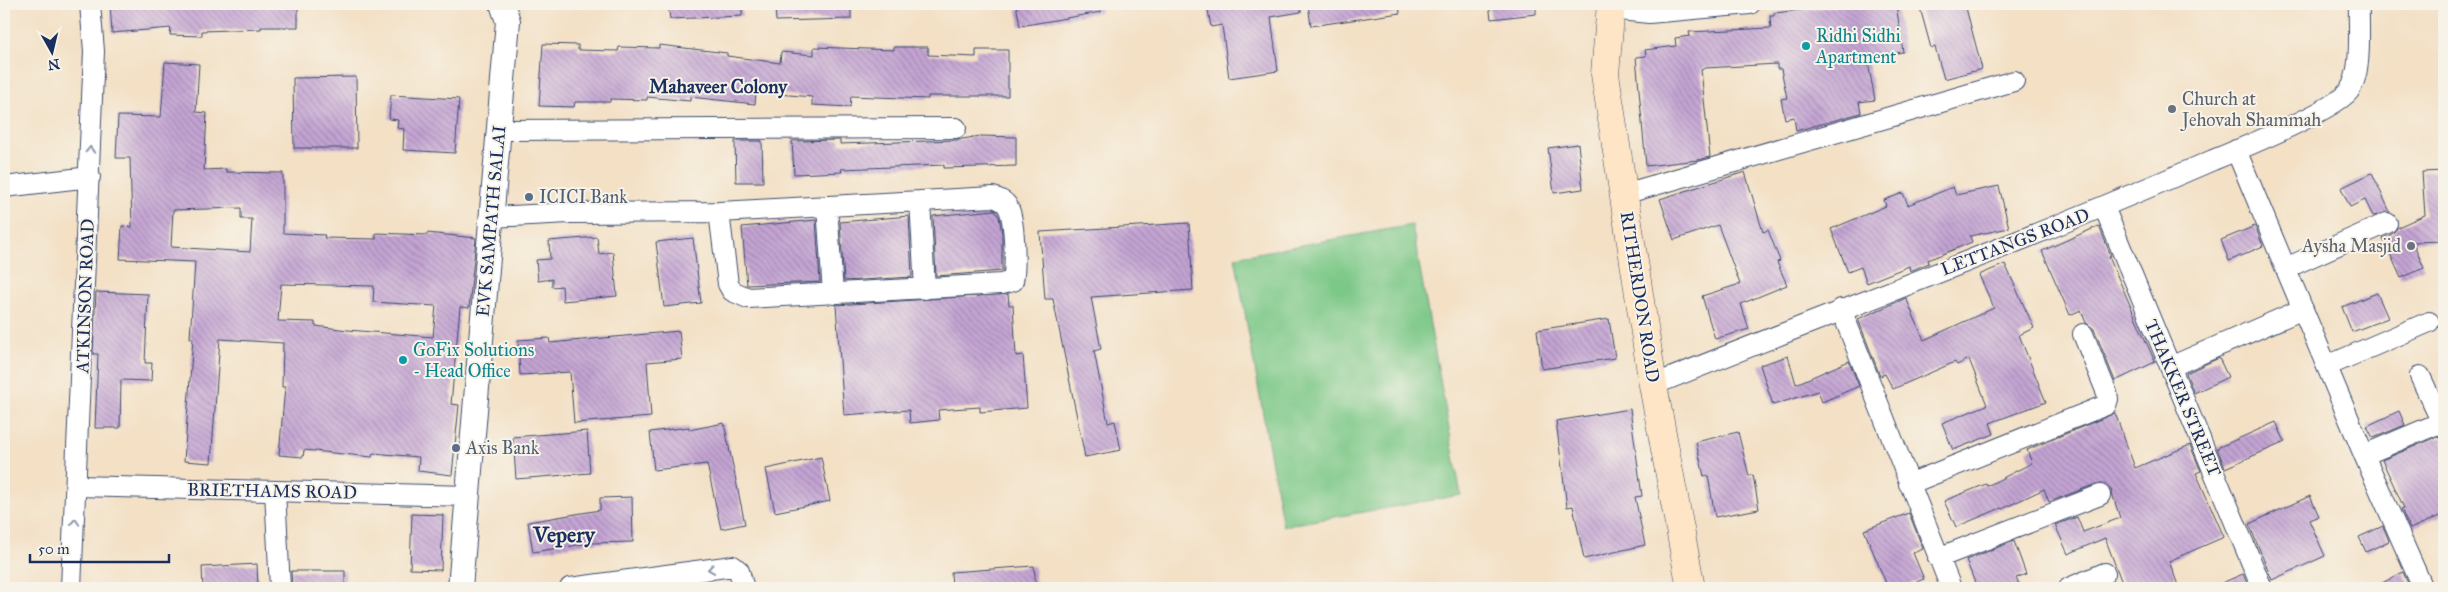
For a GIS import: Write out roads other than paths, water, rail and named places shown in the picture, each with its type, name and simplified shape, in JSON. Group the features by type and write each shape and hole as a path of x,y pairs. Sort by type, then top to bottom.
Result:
{"main road":[{"name":"RITHERDON ROAD","path":"1610,6 1605,74 1653,385 1691,588"}],"street":[{"name":"ATKINSON ROAD","path":"71,588 90,177 94,51 90,4"},
{"name":"EVK SAMPATH SALAI","path":"460,588 508,22 502,4"},
{"path":"1610,6 1649,13 1750,4"},
{"name":"LETTANGS ROAD","path":"1653,385 1841,309 2104,208 2236,150 2341,99 2350,90 2357,71 2359,4"},
{"path":"1624,194 2014,81"},
{"path":"498,130 956,128"},
{"path":"2236,150 2364,455 2423,588"},
{"path":"4,187 90,177"},
{"path":"491,217 569,213 719,212 993,197 1001,199 1007,204 1012,220 1013,281 1002,284 757,299 740,296 732,292 728,284 719,212"},
{"path":"920,201 925,289"},
{"path":"827,206 833,294"},
{"name":"THAKKER STREET","path":"2104,208 2262,588"},
{"path":"2286,268 2387,223"},
{"path":"1841,309 1951,588"},
{"path":"2170,367 2303,309"},
{"path":"2327,366 2429,322"},
{"path":"1909,484 2106,405 2108,394 2083,334"},
{"path":"2364,455 2443,425 2420,376"},
{"name":"BRIETHAMS ROAD","path":"77,486 468,496"},
{"path":"275,491 280,588"},
{"path":"1938,558 2100,495"},
{"path":"570,588 733,566 742,577 744,588"},
{"path":"2069,588 2105,572"}],"place":[{"name":"Ridhi Sidhi Apartment","path":"1806,46"},
{"name":"Church at Jehovah Shammah","path":"2172,109"},
{"name":"ICICI Bank","path":"529,197"},
{"name":"Aysha Masjid","path":"2411,246"},
{"name":"GoFix Solutions - Head Office","path":"403,360"},
{"name":"Axis Bank","path":"456,448"}],"district":[{"name":"Mahaveer Colony","path":"718,86"},
{"name":"Vepery","path":"564,534"}]}
